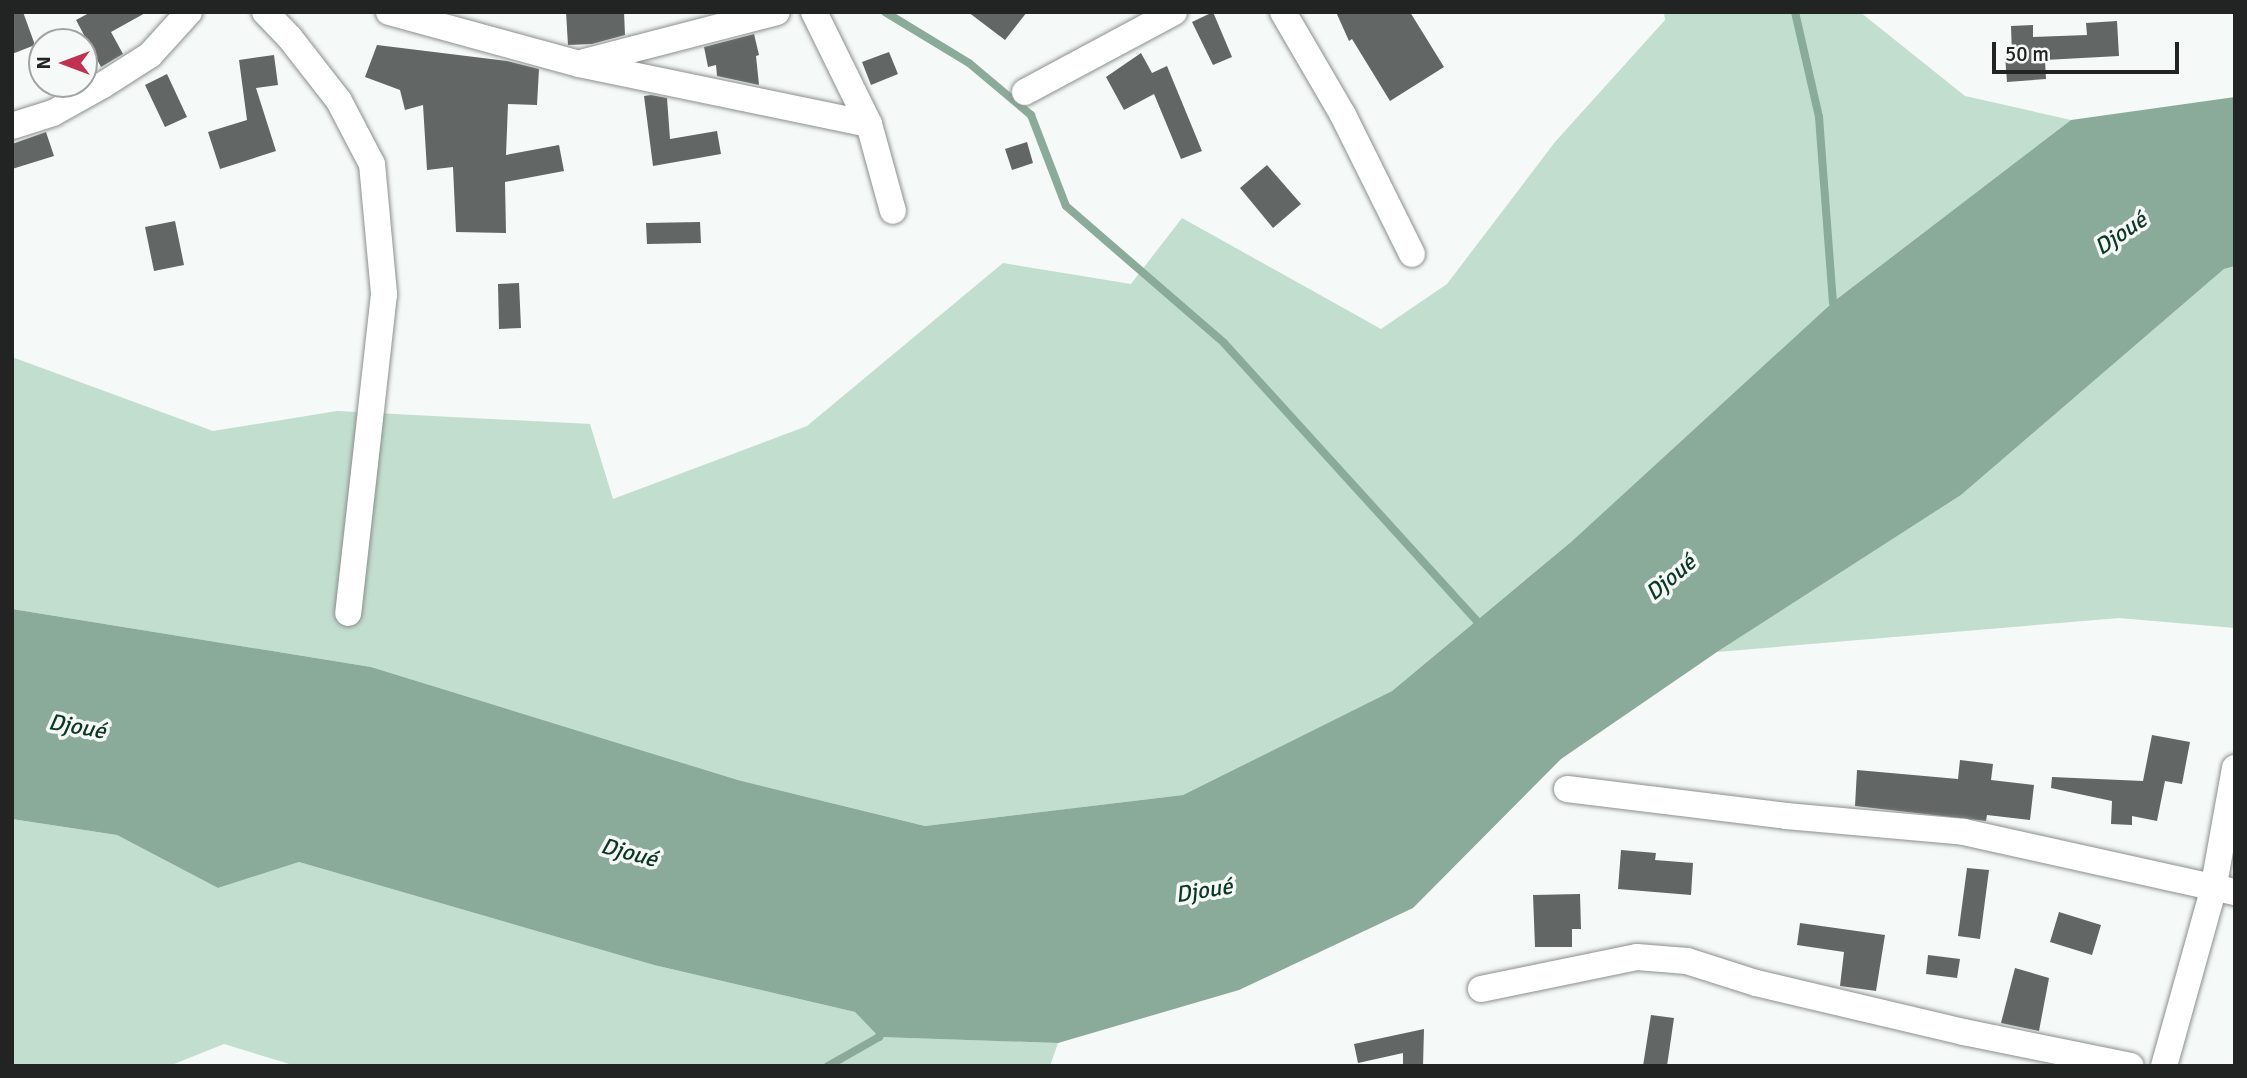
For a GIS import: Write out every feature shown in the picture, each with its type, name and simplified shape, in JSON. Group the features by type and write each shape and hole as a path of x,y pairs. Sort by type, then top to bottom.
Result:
{"street":[{"path":"12,126 53,113 150,55 189,12"},
{"path":"265,12 290,38 339,100 372,164 384,294 348,613"},
{"path":"389,12 579,64 869,124"},
{"path":"579,64 777,12"},
{"path":"814,12 869,124 893,211"},
{"path":"1025,92 1174,12"},
{"path":"1283,12 1343,115 1412,254"},
{"path":"2164,1066 2224,891 2235,768"},
{"path":"1567,789 1786,816 1964,832 2224,891"},
{"path":"1481,989 1637,957 1687,961 1756,983 1886,1014 2132,1066"}],"shaded area":[{"path":"1664,12 1860,12 1965,96 2071,120 1833,302 1571,542 1392,691 1183,795 925,826 738,780 371,667 12,609 12,357 213,431 337,411 590,424 613,499 807,426 1003,263 1131,284 1182,218 1381,329 1447,284 1555,142 1665,20"},
{"path":"2235,266 2235,628 2119,618 1717,652 1961,495 2224,269"},
{"path":"12,819 117,835 218,888 299,862 654,965 855,1012 879,1037 1058,1043 1050,1066 296,1066 224,1044 169,1066 12,1066"}],"water":[{"name":"Djoué","path":"2235,97 2235,266 2224,269 1961,495 1717,652 1561,759 1413,908 1239,990 1058,1043 879,1037 855,1012 654,965 299,862 218,888 117,835 12,819 12,609 371,667 738,780 925,826 1183,795 1392,691 1571,542 1833,302 2071,120"}],"building":[{"path":"12,12 23,12 29,28 28,48 12,54"},
{"path":"91,12 147,12 111,32 123,54 101,67 98,61 98,28 80,28 76,20"},
{"path":"566,12 624,12 625,35 592,44 568,45"},
{"path":"968,12 1027,12 1005,40"},
{"path":"1213,12 1232,57 1213,65 1192,22"},
{"path":"1336,12 1410,12 1444,67 1390,101 1352,39 1349,41"},
{"path":"2117,21 2119,56 2045,60 2046,79 2007,82 2005,56 2012,56 2011,26 2033,25 2033,37 2087,35 2086,23"},
{"path":"754,34 759,55 756,56 759,85 717,76 716,65 708,67 704,47"},
{"path":"377,45 507,61 539,69 537,105 508,104 506,155 559,145 564,171 505,182 506,233 456,232 453,167 427,170 423,105 405,110 400,90 365,77"},
{"path":"889,52 898,74 871,85 862,62"},
{"path":"1141,53 1152,73 1167,66 1202,151 1181,159 1154,94 1124,110 1106,77"},
{"path":"274,55 278,85 256,88 276,151 220,169 208,132 247,120 239,60"},
{"path":"167,74 187,117 165,127 145,85"},
{"path":"644,96 667,98 670,139 717,131 721,154 653,166"},
{"path":"46,132 54,156 12,169 12,144"},
{"path":"1027,142 1033,163 1012,170 1005,149"},
{"path":"1267,165 1301,204 1273,228 1240,188"},
{"path":"175,221 184,265 154,271 145,227"},
{"path":"700,222 701,243 647,244 646,223"},
{"path":"519,283 521,328 499,329 498,284"},
{"path":"2152,735 2190,742 2182,784 2165,781 2157,821 2132,816 2132,825 2111,824 2112,801 2051,788 2052,777 2143,781"},
{"path":"1960,760 1993,764 1991,780 2034,785 2030,820 1987,815 1986,821 1855,806 1857,770 1958,779"},
{"path":"1621,850 1656,853 1655,860 1693,863 1691,895 1618,889"},
{"path":"1967,868 1989,870 1980,939 1958,936"},
{"path":"1580,894 1581,929 1572,929 1572,947 1535,947 1533,895"},
{"path":"2059,912 2101,925 2092,955 2050,942"},
{"path":"1800,923 1885,935 1876,991 1840,986 1844,952 1797,945"},
{"path":"1928,955 1960,959 1957,978 1926,974"},
{"path":"2015,968 2049,978 2039,1031 2001,1023"},
{"path":"1651,1015 1674,1018 1667,1066 1643,1066"},
{"path":"1424,1029 1423,1066 1403,1066 1403,1053 1358,1063 1354,1044"}],"waterway":[{"path":"885,12 969,63 1031,115 1066,206 1224,343 1484,629"},
{"path":"1795,12 1819,117 1833,302 1839,308"},
{"path":"828,1066 879,1037 881,1029"}]}
